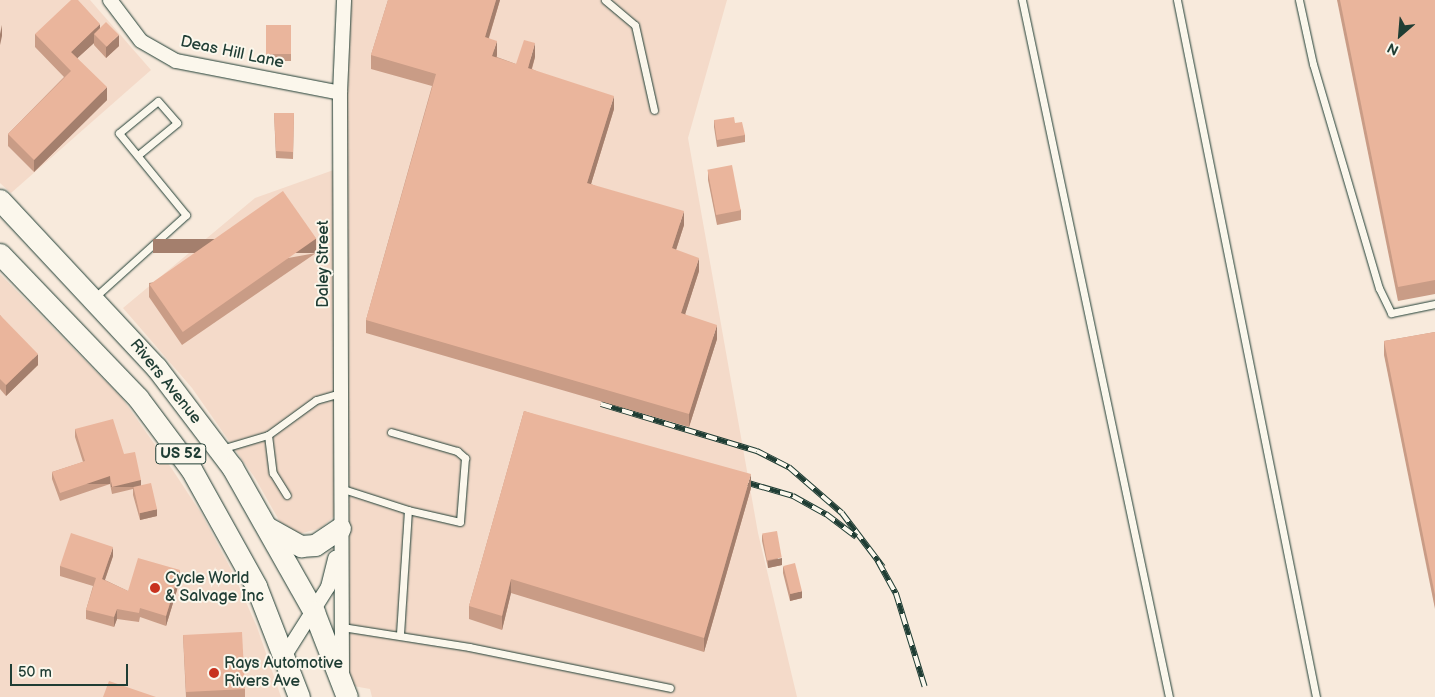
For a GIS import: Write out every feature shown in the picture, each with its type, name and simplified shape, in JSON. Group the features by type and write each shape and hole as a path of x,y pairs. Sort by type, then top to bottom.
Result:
{"main road":[{"name":"Rivers Avenue","path":"0,200 94,298 156,367 219,450 266,527 314,612 344,690"},
{"name":"Rivers Avenue","path":"0,254 138,398 172,441 231,537 285,655 299,697"},
{"path":"266,527 301,546 315,545 340,528"}],"street":[{"name":"Deas Hill Lane","path":"110,0 141,41 176,61 340,93"},
{"name":"Daley Street","path":"344,0 340,93 340,528 344,690"},
{"name":"Daley Street","path":"285,655 314,612 328,587 340,528"}],"lane":[{"path":"605,0 635,26 654,110"},
{"path":"1022,0 1170,697"},
{"path":"1177,0 1316,697"},
{"path":"1299,0 1313,64 1379,288 1391,313 1435,304"},
{"path":"94,298 186,215 119,132 158,101 177,123 138,155"},
{"path":"219,450 268,435 316,400 341,393"},
{"path":"340,488 408,510 460,522 465,458 458,452 391,432"},
{"path":"268,435 273,472 287,495"},
{"path":"400,635 408,510"},
{"path":"341,627 400,635 670,688"}],"shaded area":[{"path":"0,0 90,0 151,70 11,193 0,183"},
{"path":"346,0 727,0 688,138 758,533 797,697 372,697 370,689 342,684"},
{"path":"342,167 340,511 321,528 299,534 280,522 255,478 192,388 123,308 255,198"},
{"path":"0,274 122,398 172,469 201,513 233,573 257,627 281,697 0,697"}],"building":[{"path":"71,0 78,0 100,24 71,52 107,87 34,160 8,134 71,71 35,34"},
{"path":"388,0 496,0 485,37 497,41 492,56 516,64 524,40 535,43 528,68 614,96 587,183 684,211 672,248 699,258 681,313 717,325 689,414 366,320 436,74 371,55"},
{"path":"1340,0 1435,0 1435,280 1398,287"},
{"path":"106,22 119,35 107,47 94,34"},
{"path":"266,25 291,25 291,54 266,54"},
{"path":"274,113 294,113 293,152 276,151"},
{"path":"734,117 735,123 742,122 745,135 717,140 714,120"},
{"path":"732,165 741,210 716,215 707,170"},
{"path":"283,191 316,239 183,332 149,284"},
{"path":"0,315 38,354 6,385 0,379"},
{"path":"1435,332 1435,595 1384,341"},
{"path":"524,411 751,474 704,638 511,579 502,616 469,606"},
{"path":"113,419 124,454 135,452 141,480 112,487 110,476 60,493 52,472 85,461 75,429"},
{"path":"151,483 157,509 140,513 133,487"},
{"path":"777,531 782,558 767,560 762,534"},
{"path":"71,533 113,547 102,579 128,591 138,558 180,570 166,616 140,608 139,613 117,609 114,617 86,610 96,578 60,566"},
{"path":"795,563 802,591 790,594 783,566"},
{"name":"Rays Automotive Rivers Ave","path":"242,632 245,689 186,692 183,635"},
{"path":"109,681 156,697 103,697"}],"railway":[{"path":"601,404 757,451 789,467 842,513 883,567"},
{"path":"738,480 793,496 826,514 856,537"},
{"path":"878,561 896,593 925,687"}],"place":[{"name":"Cycle World & Salvage Inc","path":"155,588"},
{"name":"Rays Automotive Rivers Ave","path":"214,673"}]}
